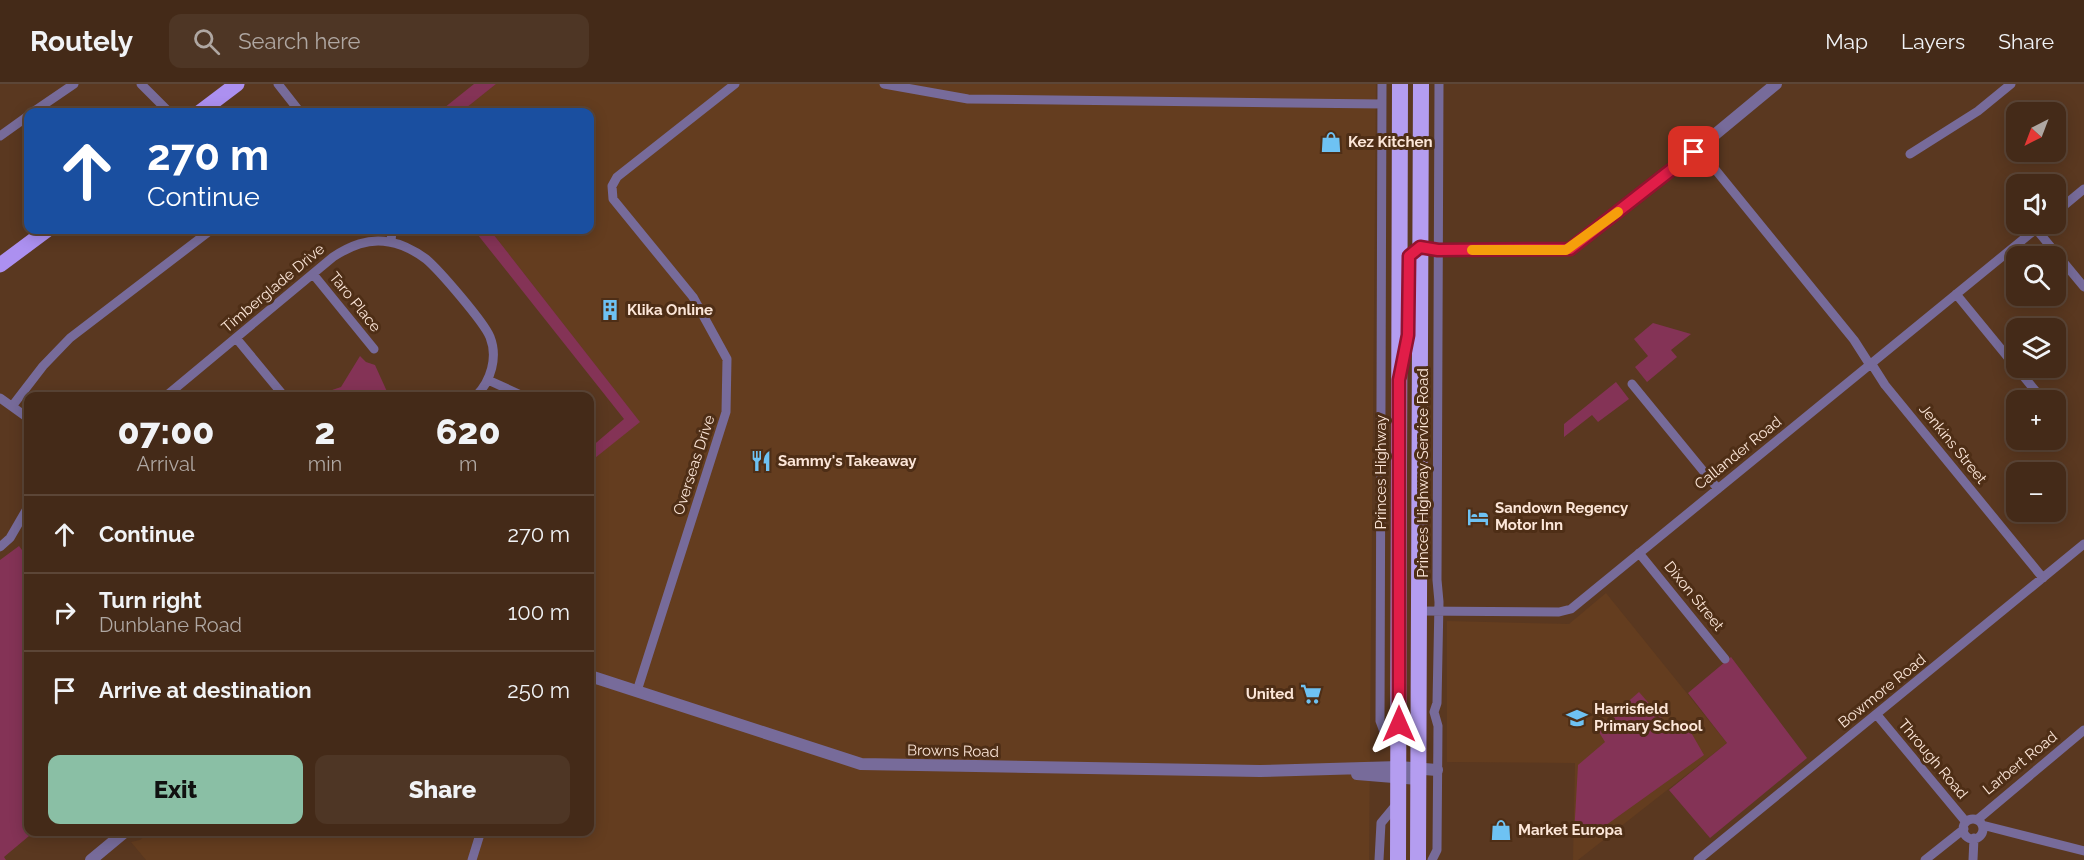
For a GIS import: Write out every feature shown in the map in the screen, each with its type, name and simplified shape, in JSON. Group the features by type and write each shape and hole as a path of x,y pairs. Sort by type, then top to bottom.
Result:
{"highway":[{"name":"Princes Highway","path":"1398,860 1400,84"},
{"path":"1418,860 1421,84"},
{"path":"1399,380 1408,335 1409,258 1420,247"}],"main road":[{"path":"205,108 237,84"},
{"path":"0,265 42,234"}],"street":[{"path":"39,108 74,84"},
{"path":"141,84 159,108"},
{"path":"278,84 297,108"},
{"name":"Overseas Drive","path":"637,691 726,412 727,359 693,297 613,199 612,186 617,177 735,84"},
{"path":"884,84 968,99 1382,104"},
{"path":"1382,84 1380,721 1386,737 1399,747"},
{"name":"Princes Highway Service Road","path":"1432,860 1437,850 1438,726 1434,712 1437,703 1439,612 1439,84"},
{"path":"1420,247 1438,250 1570,249 1699,150 1776,84"},
{"path":"1910,154 1978,111 2012,84"},
{"path":"151,96 164,108"},
{"path":"0,136 24,119"},
{"name":"Jenkins Street","path":"1699,150 1854,340 1885,385 2043,578"},
{"path":"2066,204 2084,189"},
{"path":"13,405 43,366 70,338 206,234"},
{"path":"391,242 392,234"},
{"name":"Callander Road","path":"1419,611 1566,611 2029,234"},
{"path":"2045,234 2084,287"},
{"name":"Timberglade Drive","path":"171,392 333,257 356,244 391,242 407,248 430,264 486,330 493,353 488,380 479,392"},
{"path":"1420,268 1428,257 1438,250"},
{"name":"Taro Place","path":"313,274 374,349"},
{"path":"1956,294 2035,390"},
{"path":"236,338 281,392"},
{"path":"488,380 514,392"},
{"path":"1632,384 1718,489"},
{"path":"0,398 24,415"},
{"path":"0,547 10,538 24,514"},
{"name":"Bowmore Road","path":"1698,860 2084,544"},
{"name":"Dixon Street","path":"1639,553 1725,659"},
{"name":"Browns Road","path":"594,677 861,764 1331,770 1400,773 1437,770"},
{"name":"Through Road","path":"1877,715 1965,826 1968,837 1974,838"},
{"name":"Larbert Road","path":"1979,822 2084,730"},
{"path":"1379,860 1381,823 1399,803"},
{"path":"1973,860 1974,838 1982,834 1979,822"},
{"path":"1925,860 1965,826 1979,822 2084,851"},
{"path":"91,860 120,836"},
{"path":"472,860 479,836"}],"shaded area":[{"path":"474,84 496,84 466,108 444,108"},
{"path":"496,84 1376,84 1369,860 146,860 131,842 145,836 594,836 594,459 639,421 493,234 594,234 594,108 466,108"},
{"path":"477,234 493,234 640,422 594,459 594,445 624,419"},
{"path":"1653,323 1691,334 1671,350 1677,357 1647,382 1635,367 1648,356 1634,339"},
{"path":"360,356 366,362 375,365 387,392 326,392 341,387"},
{"path":"1616,382 1629,399 1598,422 1592,415 1564,437 1564,424"},
{"path":"19,546 24,553 24,836 29,836 4,857 6,860 0,860 0,560"},
{"name":"Harrisfield Primary School","path":"1606,593 1727,743 1578,860 1573,860 1575,763 1447,762 1447,621 1569,624"},
{"path":"1731,657 1807,758 1710,838 1669,790 1727,743 1688,693"},
{"path":"1639,692 1667,724 1685,722 1704,755 1588,838 1574,835 1578,765 1605,742 1597,729"}],"slow traffic":[{"path":"1472,250 1570,249 1618,212"}],"place":[{"name":"Kez Kitchen","path":"1331,142"},
{"name":"Klika Online","path":"610,310"},
{"name":"Sammy's Takeaway","path":"761,461"},
{"name":"Sandown Regency Motor Inn","path":"1478,517"},
{"name":"United","path":"1311,694"},
{"name":"Harrisfield Primary School","path":"1577,718"},
{"name":"Market Europa","path":"1501,830"}],"route":[{"path":"1399,724 1399,380 1408,335 1409,256 1420,247 1438,250 1562,251 1570,249 1694,152"}]}
